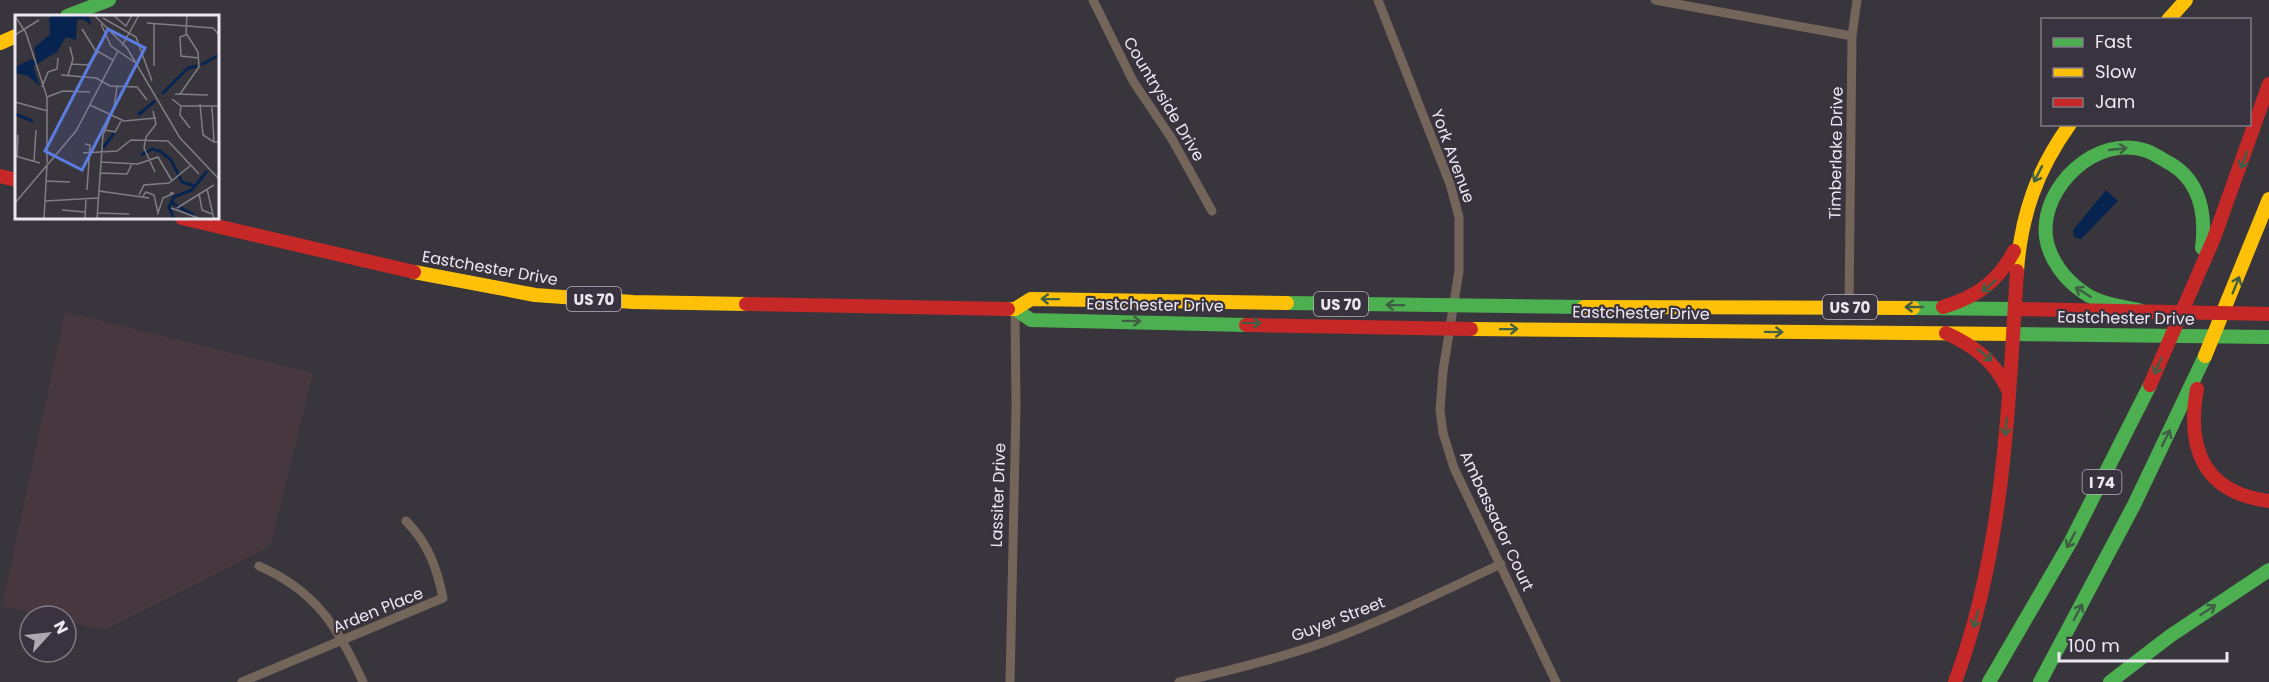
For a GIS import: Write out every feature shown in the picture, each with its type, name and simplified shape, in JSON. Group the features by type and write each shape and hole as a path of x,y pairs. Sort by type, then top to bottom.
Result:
{"main road":[{"path":"2170,18 2186,0"},
{"path":"70,15 106,1"},
{"path":"0,43 15,36"},
{"name":"I 74","path":"1989,682 2028,618 2097,492 2134,418 2198,274 2242,164 2269,84"},
{"path":"1955,682 1976,618 1991,556 2000,494 2015,309 2017,244 2024,211 2035,179 2069,126"},
{"path":"2139,310 2108,303 2084,294 2065,278 2051,252 2046,227 2050,202 2062,180 2080,162 2102,151 2127,148 2163,157 2182,172 2196,191 2204,213 2204,236 2198,274"},
{"path":"0,176 15,180"},
{"name":"I 74","path":"2040,682 2108,556 2205,358 2269,199"},
{"name":"Eastchester Drive","path":"186,219 412,272 535,295 633,302 1015,309 1031,299 1454,306 1943,307 2268,314"},
{"path":"1943,307 1971,298 1988,288 2002,273 2017,244"},
{"name":"Eastchester Drive","path":"1015,309 1030,320 1450,329 1572,328 2128,334 2265,338"},
{"path":"1946,333 1970,344 1989,358 2001,374 2008,392"},
{"path":"2205,358 2192,423 2199,456 2212,475 2230,490 2251,499 2269,501"},
{"path":"2110,682 2170,636 2269,570"}],"street":[{"name":"Countryside Drive","path":"1093,0 1133,81 1172,139 1212,211"},
{"name":"York Avenue","path":"1378,0 1455,200 1461,242 1450,329"},
{"path":"1655,0 1852,36"},
{"name":"Timberlake Drive","path":"1849,307 1852,36 1857,0"},
{"name":"Lassiter Drive","path":"1010,682 1016,395 1015,309"},
{"name":"Ambassador Court","path":"1450,329 1440,390 1443,433 1454,468 1556,682"},
{"name":"Arden Place","path":"242,682 343,639 430,606 443,598 429,550 420,534 406,521"},
{"name":"Guyer Street","path":"1179,682 1242,668 1325,642 1389,616 1501,564"},
{"path":"259,566 286,578 320,606 343,639 363,682"}],"shaded area":[{"path":"65,312 313,373 270,546 105,630 78,624 78,604 18,604 18,610 2,606"}],"water":[{"path":"2106,190 2118,201 2081,239 2074,237 2073,230"}],"traffic: fast":[{"path":"70,15 109,0"},
{"path":"2139,310 2110,304 2089,296 2076,287 2054,261 2046,237 2047,218 2052,200 2062,183 2076,168 2091,157 2109,150 2128,147 2147,151 2171,164 2181,171 2195,190 2202,212 2202,248"},
{"path":"1287,303 1584,307"},
{"path":"1913,308 2015,309"},
{"path":"1015,309 1031,320 1246,325"},
{"path":"2013,334 2269,337"},
{"path":"2040,682 2134,505 2205,356"},
{"path":"1989,682 2071,541 2150,385"},
{"path":"2110,682 2170,636 2269,570"}],"traffic: slow":[{"path":"2170,18 2186,0"},
{"path":"0,43 15,36"},
{"path":"2017,271 2022,231 2033,194 2048,158 2069,126"},
{"path":"2205,356 2269,199"},
{"path":"414,272 535,295 633,302 746,304"},
{"path":"1008,309 1015,309 1031,299 1287,303"},
{"path":"1584,307 1913,308"},
{"path":"1471,329 2013,334"}],"traffic: jam":[{"path":"2150,385 2214,238 2269,84"},
{"path":"0,176 15,180"},
{"path":"186,219 414,272"},
{"path":"1943,307 1985,287 2001,271 2014,251"},
{"path":"1955,682 1984,582 1994,531 2006,428 2017,271"},
{"path":"746,304 1008,309"},
{"path":"2015,309 2269,314"},
{"path":"1246,325 1471,329"},
{"path":"1946,333 1966,343 1983,356 1997,371 2008,390"},
{"path":"2197,389 2194,431 2204,464 2215,478 2229,489 2269,501"}]}
